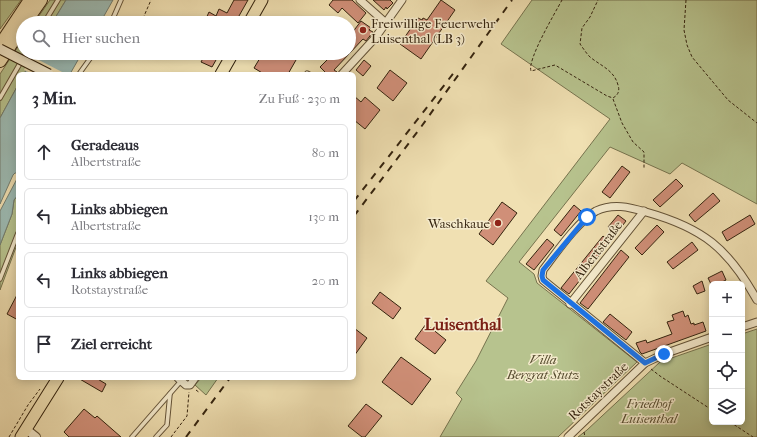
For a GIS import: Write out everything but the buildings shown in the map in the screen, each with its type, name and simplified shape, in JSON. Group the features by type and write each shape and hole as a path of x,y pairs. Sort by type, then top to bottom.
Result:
{"highway":[{"path":"19,16 30,0"},
{"path":"30,16 41,0"},
{"path":"0,45 16,21"},
{"path":"0,61 16,37"}],"main road":[{"path":"253,16 262,0"},
{"path":"0,49 16,57"},
{"path":"22,60 45,72"},
{"path":"222,72 229,60"},
{"path":"23,433 57,380"}],"street":[{"path":"360,0 386,23"},
{"path":"356,59 386,23 402,0"},
{"path":"344,72 355,60"},
{"name":"Albertstraße","path":"645,363 570,304 543,280 543,270 582,222 594,212 619,205 644,211 687,226 713,243 729,257 739,270 757,300"},
{"name":"Albertstraße","path":"570,304 644,211"},
{"path":"745,326 757,322"},
{"name":"Rotstaystraße","path":"568,437 645,363 664,354 709,338"},
{"path":"180,380 186,385 190,385 194,380"},
{"path":"23,433 36,437"}],"lane":[{"path":"48,16 58,0"},
{"path":"114,16 121,0"},
{"path":"0,98 22,60"},
{"path":"80,72 89,60"},
{"path":"0,279 16,238"},
{"path":"132,437 170,394 180,380"},
{"path":"156,437 167,425 170,394"}],"path":[{"path":"144,16 151,0"},
{"path":"562,0 534,55 530,67 531,72 555,65 607,96 613,98"},
{"path":"598,0 590,17 582,28 580,44 589,56 610,70 616,79 620,89 617,96 613,98"},
{"path":"686,0 684,30 687,45 692,57 728,100 757,123"},
{"path":"613,98 622,123 632,142 644,152 644,168"},
{"path":"645,363 660,376 709,408"},
{"path":"171,437 187,416 190,385"},
{"path":"9,437 28,405 40,390"},
{"path":"734,425 753,437"}],"green space":[{"path":"0,0 21,0 0,29"},
{"path":"50,0 66,0 56,16 39,16"},
{"name":"Villa Bergrat Stutz","path":"532,0 757,0 757,204 682,163 670,174 610,147 519,262 534,274 537,283 637,362 558,437 440,437 462,399 456,393 476,361 508,298 486,281 610,119 501,44"},
{"path":"16,50 16,60 31,60 25,72 16,72 16,89 0,118 0,74"},
{"path":"16,198 16,247 0,290 0,245 12,214 14,200"},
{"name":"Friedhof Luisenthal","path":"757,329 757,437 578,437 660,362 709,345 709,425 745,425 745,333"},
{"path":"199,380 217,380 206,395 195,385"}],"water":[{"path":"66,0 113,0 104,16 56,16"},
{"path":"31,60 78,60 71,72 25,72"},
{"path":"16,89 16,173 13,175 0,204 0,118"},
{"path":"16,181 16,198 14,200 12,214 0,245 0,211"}],"pier":[{"path":"29,60 39,60 62,72 28,72 24,70"}],"railway":[{"path":"356,213 421,127 512,0"},
{"path":"356,198 456,70"},
{"path":"186,437 229,380"}],"place":[{"name":"Freiwillige Feuerwehr Luisenthal (LB 3)","path":"363,30"},
{"name":"Waschkaue","path":"498,223"}],"district":[{"name":"Luisenthal","path":"463,324"}],"route":[{"path":"587,217 543,270 543,280 570,304 645,363 664,354"}]}
